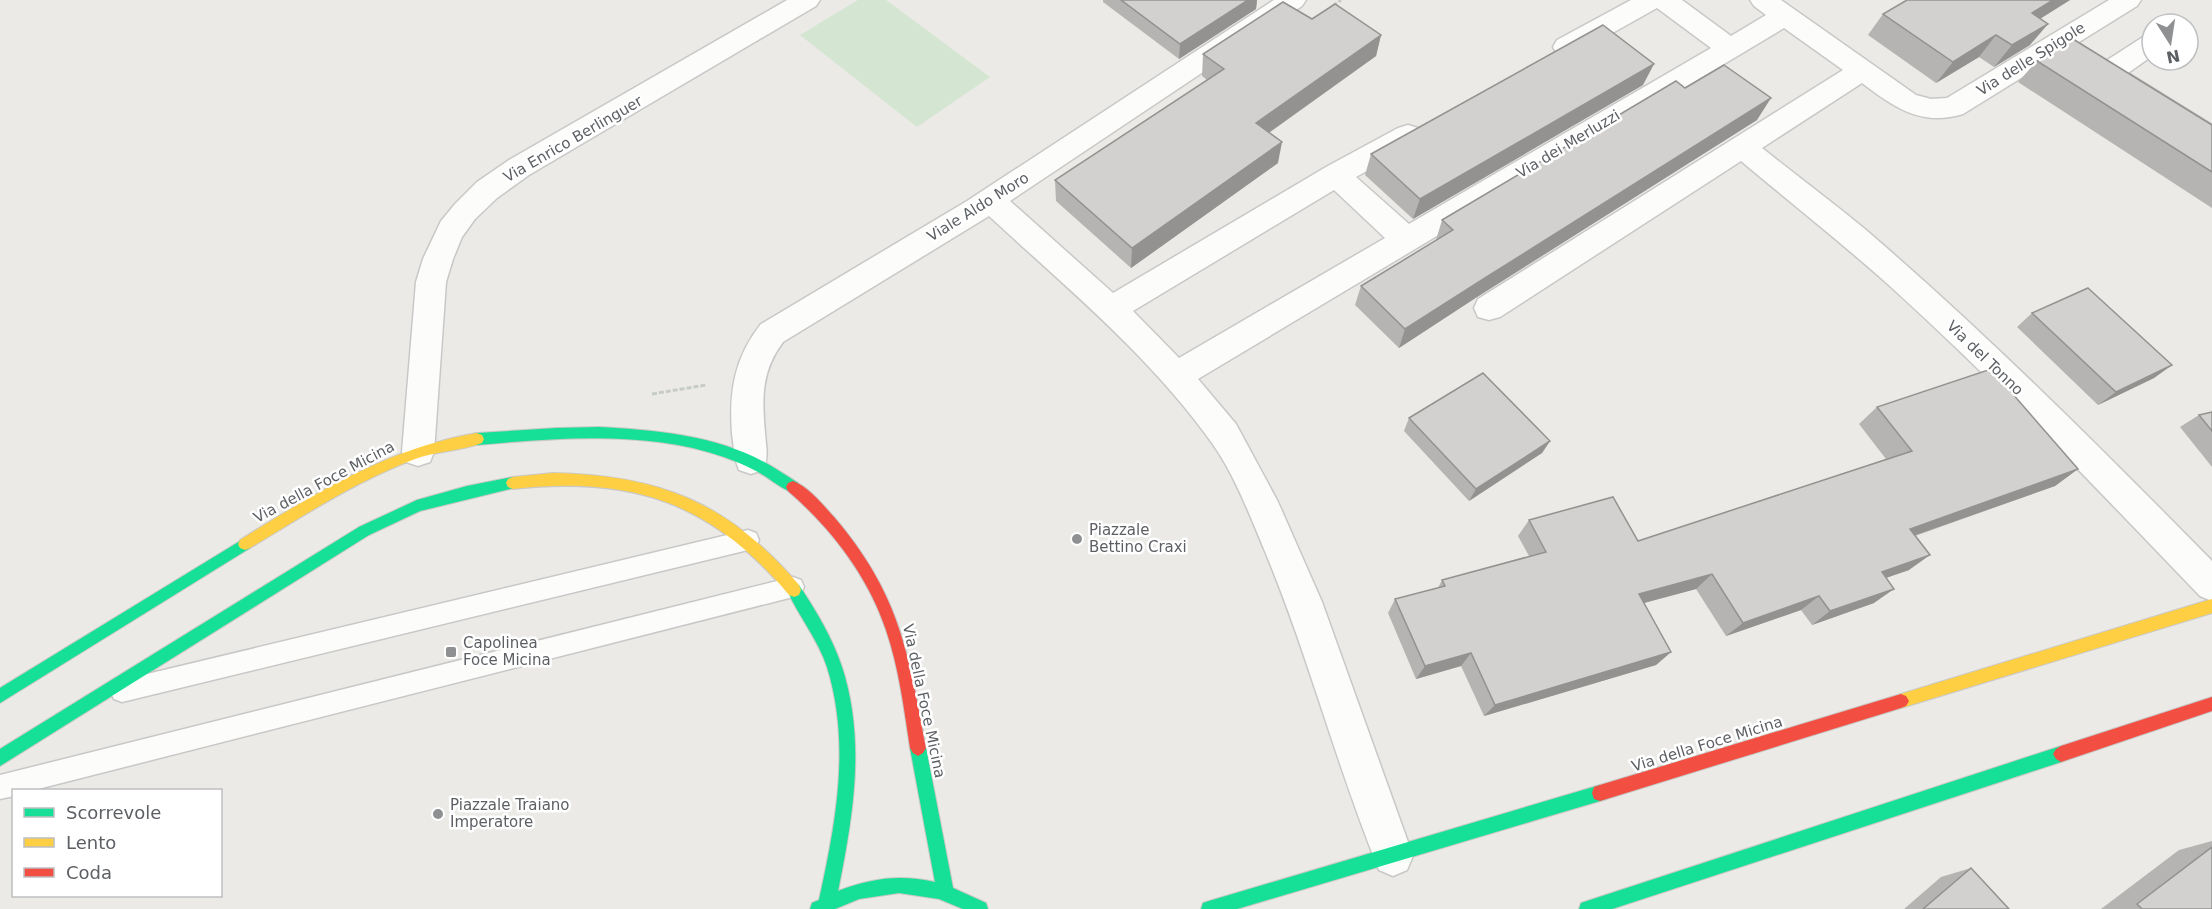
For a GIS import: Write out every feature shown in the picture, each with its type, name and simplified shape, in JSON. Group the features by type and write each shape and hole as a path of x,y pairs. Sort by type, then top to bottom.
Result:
{"street":[{"name":"Via Enrico Berlinguer","path":"418,452 431,282 446,237 459,218 474,201 512,172 807,0"},
{"name":"Viale Aldo Moro","path":"752,460 747,395 748,377 753,359 761,345 772,333 990,200 1293,0"},
{"path":"1539,62 1651,0"},
{"path":"1664,0 1730,48"},
{"path":"1489,308 1861,71 1774,8"},
{"name":"Via dei Merluzzi","path":"1176,376 1730,48 1774,8"},
{"path":"2126,22 2108,73 2212,138"},
{"name":"Via delle Spigole","path":"1861,71 1907,102 1931,109 1953,107 2126,22"},
{"path":"1111,309 1336,175 1428,124"},
{"name":"Via del Tonno","path":"1742,147 1856,239 1969,342 2095,464 2212,585"},
{"path":"1336,175 1407,240"},
{"path":"990,200 1111,309 1176,376 1224,434 1261,502 1304,602 1393,856"},
{"name":"Via della Foce Micina","path":"0,696 282,521 379,468 418,452 484,439 539,432 633,434 676,440 752,460 778,475 809,501 829,522 874,584 894,630 905,677 945,890"},
{"path":"0,758 364,531 415,506 467,491 529,480 584,478 635,484 695,505 733,527 775,564 808,607 829,648 842,693 849,742 846,810 822,906"},
{"name":"Via della Foce Micina","path":"1209,909 1393,856 2212,606"},
{"path":"1587,909 2212,704"},
{"path":"822,906 850,892 874,886 922,885 945,890 980,909"}],"lane":[{"path":"98,697 748,540"},
{"path":"0,787 793,587"}],"path":[{"path":"1331,7 1341,0"},
{"path":"642,395 748,377"}],"green space":[{"path":"858,0 886,0 990,77 917,127 800,35"}],"building":[{"path":"1121,0 1248,0 1180,44"},
{"path":"1907,0 2053,0 2032,13 2048,24 2012,45 1996,35 1953,62 1883,14"},
{"path":"1283,2 1312,19 1335,4 1381,35 1256,123 1282,142 1132,248 1055,180 1224,69 1203,54"},
{"path":"1603,25 1654,64 1420,199 1371,154"},
{"path":"2073,39 2212,125 2212,172 2037,61"},
{"path":"1724,65 1771,98 1405,329 1361,286 1453,230 1442,220 1676,81 1685,88"},
{"path":"2088,288 2172,365 2116,392 2032,313"},
{"path":"1991,369 2078,469 1910,529 1930,555 1882,572 1894,589 1830,611 1819,596 1743,623 1712,574 1639,594 1671,652 1495,705 1471,653 1425,666 1395,599 1445,586 1442,580 1546,552 1529,520 1613,497 1638,541 1912,451 1877,407"},
{"path":"1483,373 1550,441 1476,489 1409,418"},
{"path":"2212,412 2212,431 2199,415"},
{"path":"2212,847 2212,909 2142,909 2137,904"},
{"path":"1971,868 2009,909 1923,909"}],"traffic: fast":[{"path":"477,439 556,433 599,433 641,435 683,441 724,451 760,466 793,487"},
{"path":"0,758 364,531 417,506 467,492 513,483"},
{"path":"0,696 245,544"},
{"path":"794,590 818,628 834,666 844,704 848,742 847,780 843,819 827,902"},
{"path":"918,748 945,890"},
{"path":"1587,909 2061,754"},
{"path":"1209,909 1600,793"},
{"path":"818,909 859,891 879,886 899,885 919,886 939,891 980,909"}],"traffic: slow":[{"path":"245,544 328,494 386,465 446,444 477,439"},
{"path":"513,483 553,479 592,479 631,486 669,497 705,513 738,534 768,560 794,590"},
{"path":"1901,701 2212,606"}],"traffic: jam":[{"path":"793,487 824,516 839,534 878,593 898,645 918,748"},
{"path":"1600,793 1901,701"},
{"path":"2061,754 2212,704"}],"place":[{"name":"Piazzale Bettino Craxi","path":"1077,539"},
{"name":"Capolinea Foce Micina","path":"451,652"},
{"name":"Piazzale Traiano Imperatore","path":"438,814"}]}
